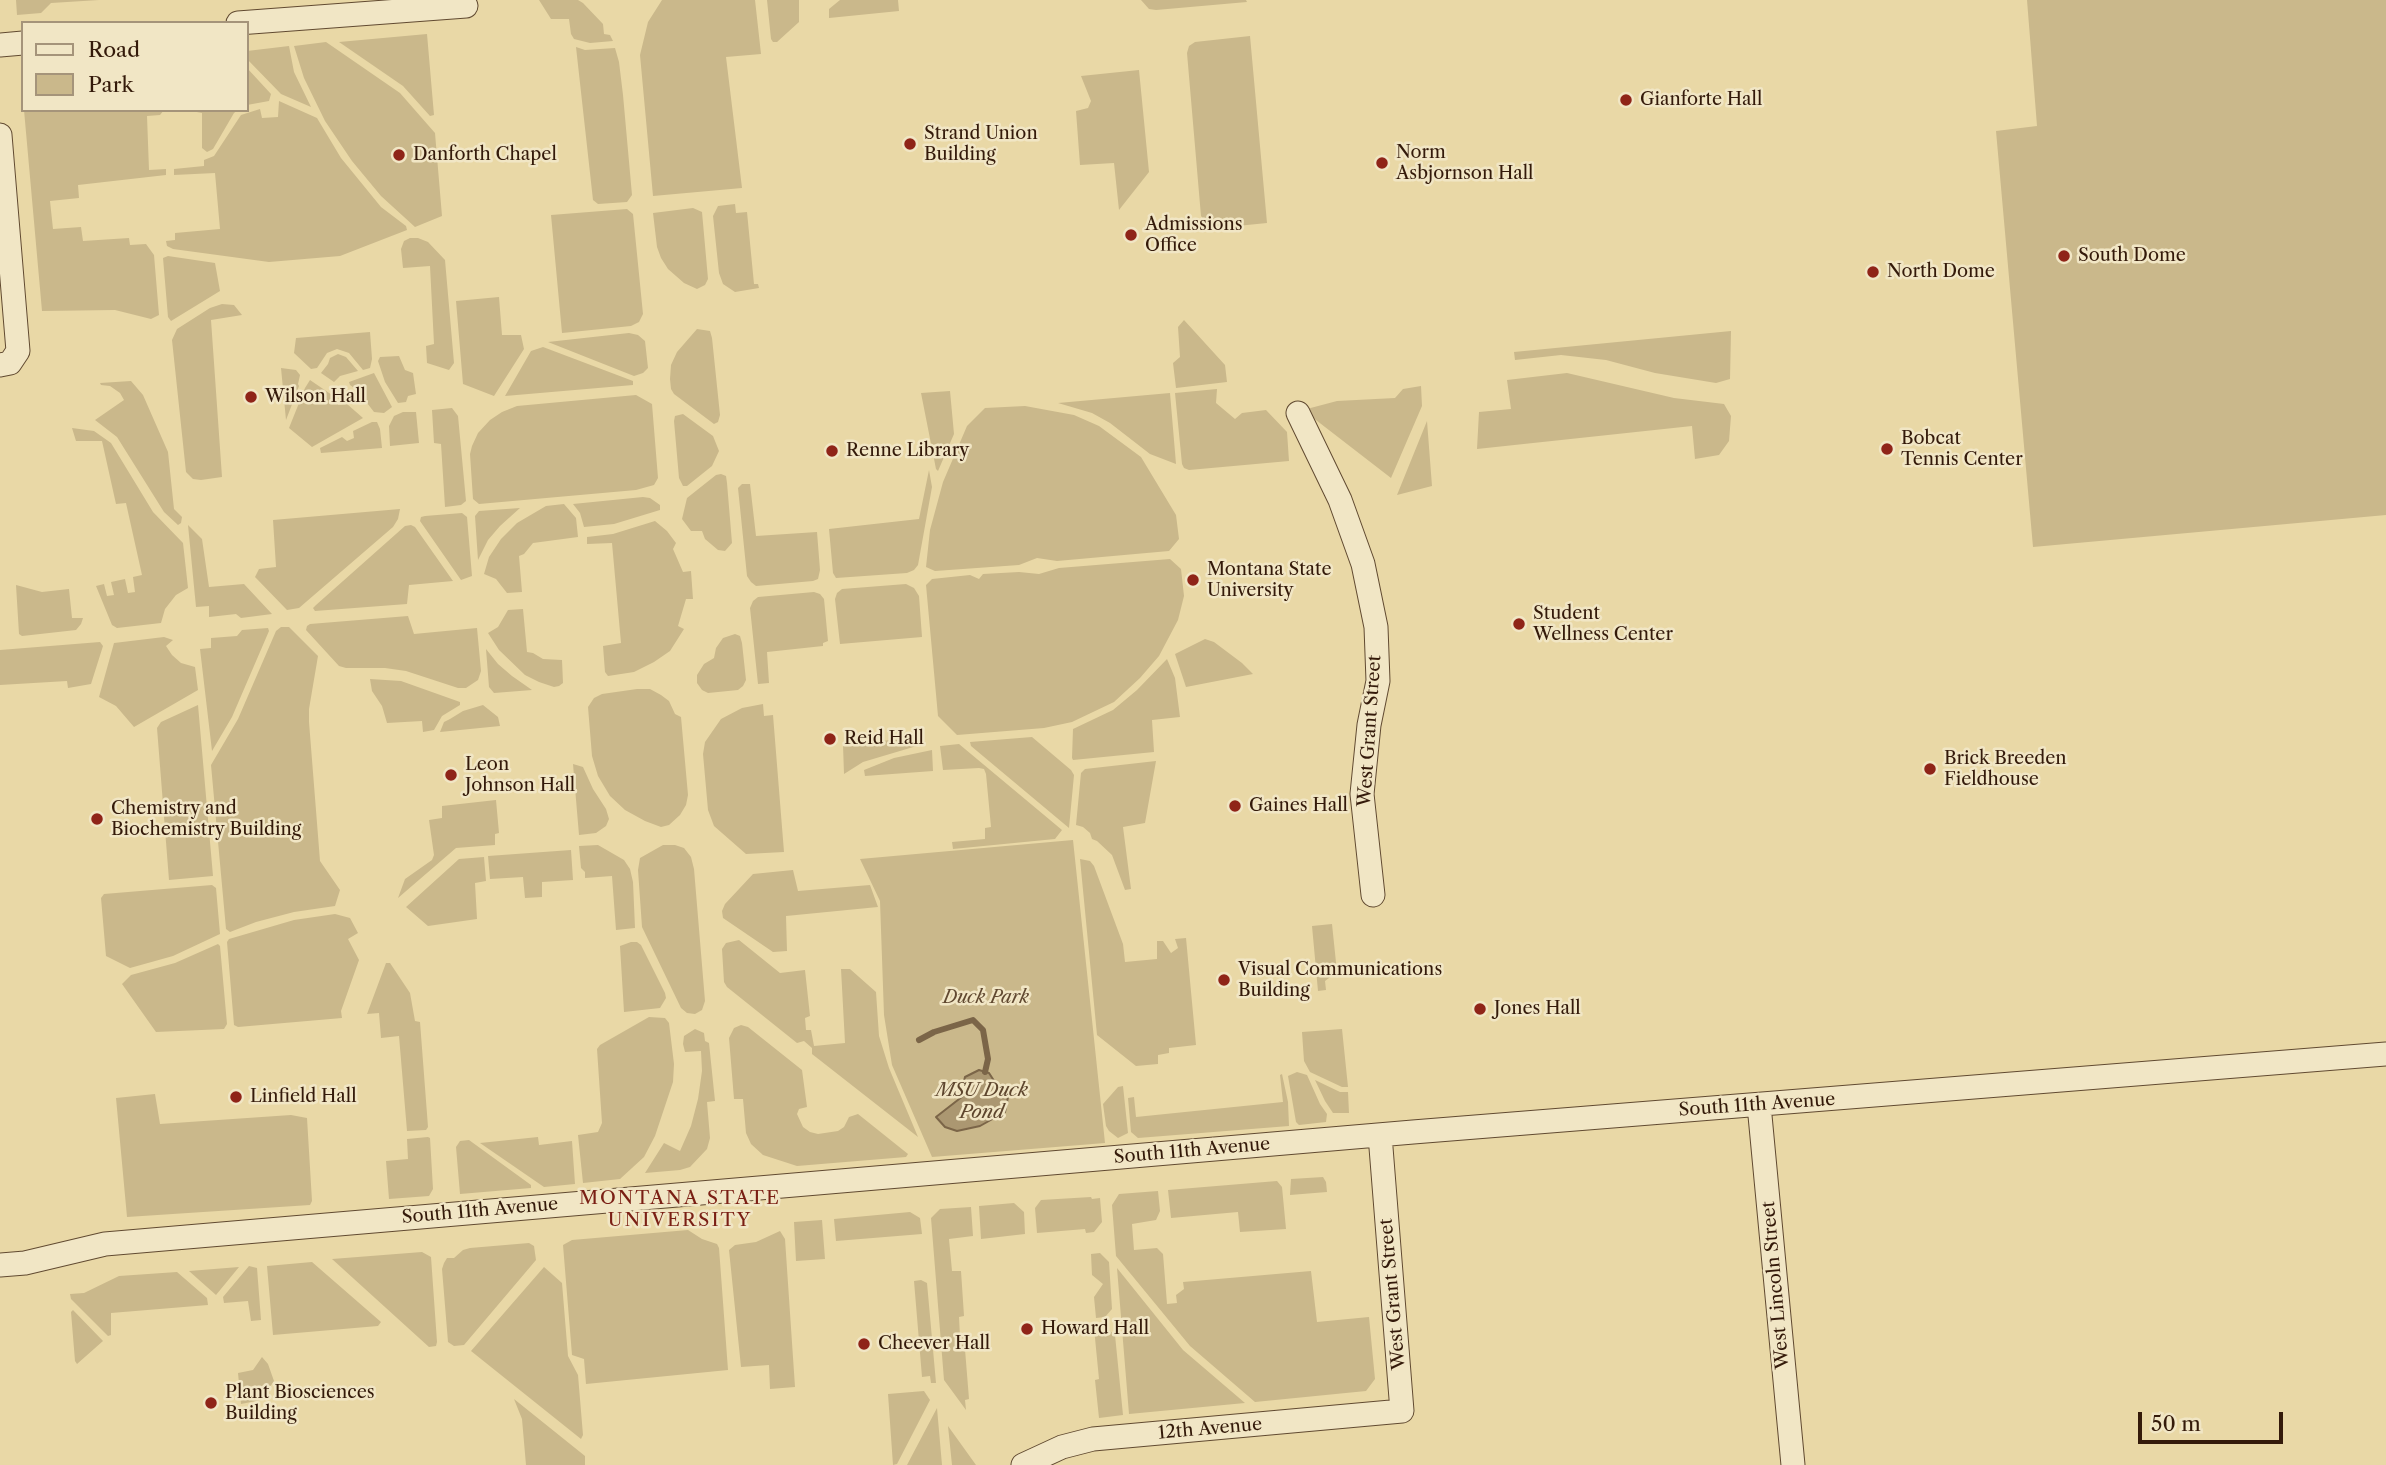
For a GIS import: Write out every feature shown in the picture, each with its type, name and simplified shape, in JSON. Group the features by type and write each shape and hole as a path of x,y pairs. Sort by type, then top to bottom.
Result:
{"street":[{"path":"248,22 466,6"},
{"path":"0,45 21,43"},
{"path":"0,135 8,333 18,352 10,363 0,365"},
{"name":"West Grant Street","path":"1298,413 1340,500 1363,564 1376,627 1378,681 1369,725 1362,794 1373,895"},
{"name":"South 11th Avenue","path":"0,1265 25,1263 105,1244 1380,1135 2386,1054"},
{"name":"West Lincoln Street","path":"1759,1105 1793,1465"},
{"name":"West Grant Street","path":"1380,1135 1402,1411"},
{"name":"12th Avenue","path":"1023,1465 1062,1447 1093,1439 1402,1411"}],"green space":[{"path":"16,0 99,0 51,3 41,13 17,15"},
{"path":"539,0 578,0 603,24 604,34 610,35 613,41 590,43 574,39 569,19 551,19"},
{"path":"662,0 755,0 761,54 726,57 742,188 653,196 640,55 648,22"},
{"path":"767,0 799,0 799,22 777,42 771,39"},
{"path":"840,0 898,0 899,11 829,18 829,9"},
{"path":"1141,0 1247,2 1156,10 1149,9"},
{"path":"2027,0 2386,0 2386,515 2033,547 1996,131 2037,126"},
{"path":"427,34 434,115 430,116 403,86 339,42"},
{"path":"1250,36 1267,223 1217,228 1209,226 1201,216 1187,53 1189,46 1195,42"},
{"path":"326,42 400,93 435,133 442,216 415,227 381,196 352,161 325,121 304,78 294,46"},
{"path":"289,46 294,72 311,107 281,94 248,60 248,51"},
{"path":"576,47 585,50 615,48 623,95 632,195 627,202 598,204 593,200"},
{"path":"248,69 271,94 269,101 248,105"},
{"path":"1139,70 1149,172 1119,210 1114,163 1080,165 1076,111 1088,108 1091,101 1081,76"},
{"path":"279,101 317,118 341,158 381,207 406,226 407,230 340,256 269,262 167,246 166,241 175,240 175,233 220,229 215,173 174,175 174,169 204,166 204,160 214,156 241,115 260,109 262,118 278,117"},
{"path":"24,112 162,112 160,115 147,116 149,170 166,169 166,175 78,185 79,198 50,201 53,229 81,227 83,241 129,238 130,245 146,244 154,255 159,315 151,319 115,310 42,311"},
{"path":"197,112 235,112 213,149 207,152 202,148 202,113"},
{"path":"735,204 736,213 747,212 754,284 758,284 759,288 735,292 723,284 719,273 713,216 718,206"},
{"path":"693,208 702,212 708,279 705,285 697,289 684,283 668,269 661,258 653,213"},
{"path":"627,209 633,214 643,314 639,322 631,326 562,333 551,215"},
{"path":"410,238 428,242 445,260 454,363 449,370 427,363 426,346 434,344 430,266 403,268 401,249 404,241"},
{"path":"168,256 215,263 220,291 171,321 168,317 163,258"},
{"path":"499,297 502,335 521,335 524,349 494,396 463,384 456,301"},
{"path":"222,304 234,305 242,315 211,320 222,477 193,479 186,472 172,340 177,329 210,308"},
{"path":"1184,320 1225,365 1227,382 1176,388 1173,363 1180,357 1178,327"},
{"path":"697,329 710,331 712,338 720,415 718,422 714,424 671,389 671,365 677,352"},
{"path":"1731,331 1730,379 1716,383 1655,373 1606,360 1561,355 1515,360 1514,352"},
{"path":"370,332 372,359 370,368 363,370 349,353 337,349 327,353 317,368 311,369 294,353 296,338"},
{"path":"629,333 638,335 645,341 648,368 634,376 548,342"},
{"path":"543,347 633,381 633,385 505,396 531,351"},
{"path":"338,354 346,357 358,371 340,376 334,382 321,373 330,358"},
{"path":"399,356 405,370 413,373 416,394 408,396 406,402 398,403 385,382 378,361 380,357"},
{"path":"281,368 296,370 300,375 299,386 286,420"},
{"path":"374,373 392,407 384,413 374,412 349,382"},
{"path":"1567,373 1674,398 1724,404 1731,416 1729,441 1719,455 1695,459 1692,426 1477,449 1479,412 1511,409 1507,380"},
{"path":"310,380 332,395 338,405 347,404 363,418 312,447 289,428"},
{"path":"131,381 143,395 168,452 174,509 182,517 178,525 164,512 117,437 95,420 124,400 120,393 100,383"},
{"path":"1421,386 1422,406 1391,478 1303,410 1337,401 1395,398 1403,389"},
{"path":"1217,389 1216,403 1235,419 1242,413 1266,410 1287,432 1289,461 1189,470 1184,468 1175,393"},
{"path":"950,391 954,434 938,471 921,393"},
{"path":"1170,393 1176,464 1150,454 1110,423 1092,413 1058,403"},
{"path":"636,395 652,404 658,478 654,485 636,490 479,504 473,499 470,454 472,446 478,433 502,412 517,406"},
{"path":"1025,406 1074,415 1099,426 1141,457 1176,515 1179,539 1169,551 1057,561 1037,558 1019,565 935,571 926,567 930,530 943,482 967,426 985,408"},
{"path":"452,408 458,416 466,501 461,505 445,507 441,444 434,443 432,410"},
{"path":"403,412 416,412 419,443 390,446 389,426 394,416"},
{"path":"683,414 713,436 719,451 712,466 687,486 683,486 679,478 674,421 675,416"},
{"path":"1427,421 1432,486 1397,495"},
{"path":"377,422 380,429 382,448 321,453 320,448 342,437 347,441 354,438 353,431"},
{"path":"72,428 94,431 111,443 153,512 183,543 188,588 176,595 165,609 161,623 117,628 112,625 96,586 104,584 107,596 114,595 111,582 125,579 128,593 135,592 133,577 142,575 126,503 116,504 102,441 76,441"},
{"path":"929,470 932,487 918,565 914,570 907,573 836,578 833,573 829,529 919,519"},
{"path":"721,474 726,476 732,543 725,551 718,550 705,539 702,531 691,531 682,519 687,498"},
{"path":"742,484 750,484 756,536 817,532 820,570 818,579 756,586 751,582 747,576 738,488"},
{"path":"643,497 660,505 660,510 614,524 584,527 580,513 573,504"},
{"path":"564,504 576,518 578,537 533,543 519,556 522,592 507,593 496,579 484,574 489,557 501,539 517,523 546,506"},
{"path":"520,508 488,540 478,560 475,516 479,511"},
{"path":"400,509 393,527 299,608 287,610 255,577 259,569 276,567 273,520"},
{"path":"462,513 467,517 472,576 461,580 420,521 421,517 425,516"},
{"path":"655,521 676,543 673,549 683,572 691,571 693,599 686,599 678,626 684,629 670,651 654,662 634,672 608,676 605,672 603,646 621,643 612,543 587,544 587,537 613,534"},
{"path":"188,525 202,539 209,587 244,584 272,614 241,618 236,614 209,617 209,606 196,607"},
{"path":"411,525 453,581 409,585 407,604 315,611 313,608 316,605 405,526"},
{"path":"1170,559 1181,569 1184,596 1178,620 1159,656 1114,702 1072,722 1044,728 957,735 938,716 926,585 932,579 970,575 979,579 983,574 1019,572 1039,574 1059,568"},
{"path":"906,584 914,588 919,596 922,637 840,644 835,599 837,593 842,589"},
{"path":"16,585 42,592 69,589 72,618 83,618 81,624 76,630 22,636 19,634"},
{"path":"814,592 824,599 828,641 823,643 823,646 767,652 769,683 758,684 750,608 753,601 758,597"},
{"path":"523,609 527,652 543,659 562,660 563,683 559,686 554,687 525,675 499,650 488,633 498,627 508,610"},
{"path":"408,616 414,634 477,628 481,671 478,680 466,688 458,688 406,671 339,666 306,630 310,624"},
{"path":"281,627 289,627 318,656 309,722 320,861 340,890 335,906 294,912 230,932 226,929 211,765 238,719 276,631"},
{"path":"268,628 232,717 212,751 200,649 211,648 211,638 237,636 242,630"},
{"path":"735,634 740,636 742,643 746,680 743,686 738,690 708,693 702,690 697,683 697,675 704,664 714,658 716,648 723,638"},
{"path":"164,637 173,640 166,646 172,655 181,663 195,667 198,690 134,727 116,706 99,697 114,643"},
{"path":"1205,639 1214,642 1253,674 1186,687 1175,654"},
{"path":"100,642 103,646 91,684 68,688 67,681 0,685 0,650"},
{"path":"486,649 498,664 532,690 494,693 489,687"},
{"path":"1167,659 1175,678 1180,717 1152,720 1154,752 1073,760 1073,729 1113,710"},
{"path":"370,679 401,681 460,702 460,705 442,716 434,730 423,732 422,721 387,723 382,706 372,691"},
{"path":"650,689 661,695 669,701 675,714 681,717 688,795 680,815 669,825 661,827 625,810 610,796 598,776 592,756 588,707 594,698 602,694"},
{"path":"763,704 764,716 773,715 784,852 746,854 714,826 708,810 703,754 705,742 721,719 742,708"},
{"path":"198,705 213,876 169,880 157,728 161,722"},
{"path":"483,705 498,717 500,726 440,732 444,722 463,711"},
{"path":"920,737 920,745 863,762 844,774 843,745"},
{"path":"1032,737 1074,775 1069,828 971,746 970,742"},
{"path":"959,744 1062,830 1055,839 953,849 952,842 985,839 985,828 991,827 984,769 943,770 940,746"},
{"path":"932,750 933,771 865,776 864,770 894,758"},
{"path":"1156,761 1145,823 1123,827 1131,889 1125,890 1112,855 1092,839 1083,827 1076,825 1081,773 1085,769"},
{"path":"573,764 583,767 606,809 609,819 606,826 596,833 579,835"},
{"path":"496,800 499,833 495,834 495,845 456,848 398,898 405,879 432,860 434,855 429,820 442,818 442,806"},
{"name":"Duck Park","path":"1073,840 1105,1143 932,1157 892,1065 884,1015 880,901 860,859"},
{"path":"598,845 624,860 630,869 635,928 616,930 612,876 585,878 579,846"},
{"path":"663,845 684,848 691,857 694,869 705,1001 702,1010 695,1014 687,1013 681,1008 642,927 638,870 640,858"},
{"path":"571,850 573,880 542,882 542,897 525,898 523,877 490,879 488,856"},
{"path":"484,857 486,881 475,883 477,919 428,926 406,907 459,859"},
{"path":"1080,859 1090,861 1094,866 1123,944 1125,962 1157,959 1157,941 1163,941 1171,953 1178,948 1175,939 1186,938 1196,1045 1169,1048 1169,1053 1158,1055 1158,1064 1136,1066 1097,1035"},
{"path":"793,870 798,891 870,885 878,907 786,916 787,951 773,952 723,918 725,904 753,874"},
{"path":"212,885 216,888 220,934 173,956 130,968 106,956 101,898 104,894"},
{"path":"335,914 350,918 358,933 348,939 359,960 341,1011 342,1018 238,1027 234,1025 227,942 229,939 294,920"},
{"path":"1332,924 1337,972 1325,981 1326,990 1318,991 1312,926"},
{"path":"739,940 780,973 805,970 810,1016 805,1018 806,1030 811,1030 814,1046 845,1043 841,969 850,969 876,992 879,1036 889,1068 918,1137 812,1054 812,1048 804,1041 797,1043 727,987 724,982 722,949 726,943"},
{"path":"631,942 641,945 665,993 666,998 660,1008 624,1012 620,946"},
{"path":"218,944 227,1024 224,1029 156,1032 122,984 131,975 175,963"},
{"path":"386,963 390,963 410,993 415,1021 420,1022 428,1127 426,1130 407,1131 399,1036 381,1038 379,1013 367,1014"},
{"path":"649,1017 665,1018 669,1023 674,1064 673,1082 655,1136 644,1157 620,1179 583,1183 578,1135 598,1132 602,1123 597,1049"},
{"path":"741,1025 748,1027 802,1070 807,1107 799,1109 797,1114 803,1127 818,1134 838,1131 844,1127 849,1117 858,1114 908,1154 906,1157 797,1166 763,1155 751,1144 746,1133 743,1099 734,1099 729,1038 734,1028"},
{"path":"695,1029 704,1033 705,1041 709,1043 715,1101 707,1102 710,1138 707,1149 690,1167 645,1173 664,1143 680,1151 691,1126 702,1071 701,1051 685,1052 683,1044 684,1036"},
{"path":"1342,1029 1348,1087 1342,1087 1310,1072 1304,1061 1302,1032"},
{"path":"1297,1072 1307,1075 1327,1114 1326,1122 1299,1125 1296,1122 1288,1076"},
{"path":"1282,1074 1288,1102 1289,1126 1138,1138 1131,1132 1128,1098 1134,1097 1136,1117 1283,1102"},
{"path":"1315,1080 1340,1092 1348,1092 1349,1113 1333,1113"},
{"path":"1123,1086 1128,1133 1118,1138 1106,1126 1103,1104 1118,1087"},
{"path":"155,1094 160,1124 291,1115 307,1118 312,1201 310,1205 127,1217 116,1098"},
{"path":"428,1137 433,1189 429,1196 389,1199 386,1161 408,1159 407,1139"},
{"path":"538,1137 539,1145 572,1141 575,1184 544,1187 480,1143"},
{"path":"469,1140 531,1185 531,1188 460,1194 456,1147 460,1141"},
{"path":"1323,1177 1327,1192 1290,1195 1291,1179"},
{"path":"1277,1181 1282,1187 1286,1229 1240,1232 1238,1212 1171,1218 1168,1190"},
{"path":"1158,1191 1160,1211 1156,1220 1132,1224 1134,1250 1157,1248 1163,1254 1167,1304 1177,1303 1176,1295 1184,1289 1183,1282 1311,1271 1317,1322 1369,1317 1375,1379 1366,1391 1255,1402 1190,1346 1116,1256 1112,1205 1119,1194"},
{"path":"1100,1198 1102,1222 1094,1232 1086,1233 1085,1229 1037,1233 1035,1208 1041,1200"},
{"path":"1014,1203 1024,1212 1025,1234 981,1239 979,1206"},
{"path":"971,1207 973,1236 949,1239 952,1271 961,1271 964,1316 959,1317 960,1337 964,1337 969,1399 965,1400 966,1410 944,1380 931,1218 940,1209"},
{"path":"910,1212 920,1218 922,1234 836,1241 834,1219"},
{"path":"822,1220 825,1259 796,1261 794,1222"},
{"path":"688,1230 717,1244 719,1248 728,1370 586,1384 584,1359 572,1355 563,1245 572,1240"},
{"path":"780,1231 785,1239 795,1387 770,1389 769,1365 741,1367 729,1250 735,1245 756,1242"},
{"path":"529,1243 534,1246 536,1260 464,1345 454,1346 448,1342 442,1269 447,1258 454,1258 470,1248"},
{"path":"422,1252 431,1257 437,1342 436,1346 429,1347 332,1259"},
{"path":"1100,1253 1109,1262 1112,1309 1105,1317 1096,1318 1094,1297 1103,1284 1092,1275 1091,1254"},
{"path":"312,1262 381,1322 378,1326 273,1335 267,1266"},
{"path":"249,1266 257,1268 261,1320 251,1321 248,1301 224,1303 223,1297"},
{"path":"239,1267 216,1295 189,1271"},
{"path":"544,1267 562,1283 568,1356 578,1375 583,1435 581,1439 471,1351"},
{"path":"1117,1268 1183,1350 1245,1403 1129,1414"},
{"path":"177,1272 207,1298 208,1305 111,1313 111,1335 108,1336 71,1299 70,1294 84,1293 119,1276"},
{"path":"914,1281 927,1283 936,1383 931,1383 930,1376 922,1377"},
{"path":"73,1310 103,1341 77,1364 71,1312"},
{"path":"1105,1327 1115,1335 1123,1415 1099,1418 1095,1380 1099,1379 1094,1328"},
{"path":"262,1357 268,1364 274,1381 261,1400 241,1404 238,1373 253,1370"},
{"path":"924,1391 930,1400 897,1464 893,1465 888,1394"},
{"path":"514,1399 585,1456 585,1465 526,1465 522,1419"},
{"path":"937,1408 942,1465 907,1465"},
{"path":"948,1426 976,1465 952,1465"}],"water":[{"name":"MSU Duck Pond","path":"979,1070 989,1073 1000,1090 1006,1092 1008,1097 1005,1112 980,1126 957,1131 945,1127 936,1117 963,1096 965,1077"}],"waterway":[{"path":"919,1040 934,1032 973,1020 983,1030 988,1059 985,1072"}],"place":[{"name":"Gianforte Hall","path":"1626,100"},
{"name":"Strand Union Building","path":"910,144"},
{"name":"Danforth Chapel","path":"399,155"},
{"name":"Norm Asbjornson Hall","path":"1382,163"},
{"name":"Admissions Office","path":"1131,235"},
{"name":"South Dome","path":"2064,256"},
{"name":"North Dome","path":"1873,272"},
{"name":"Wilson Hall","path":"251,397"},
{"name":"Bobcat Tennis Center","path":"1887,449"},
{"name":"Renne Library","path":"832,451"},
{"name":"Montana State University","path":"1193,580"},
{"name":"Student Wellness Center","path":"1519,624"},
{"name":"Reid Hall","path":"830,739"},
{"name":"Brick Breeden Fieldhouse","path":"1930,769"},
{"name":"Leon Johnson Hall","path":"451,775"},
{"name":"Gaines Hall","path":"1235,806"},
{"name":"Chemistry and Biochemistry Building","path":"97,819"},
{"name":"Visual Communications Building","path":"1224,980"},
{"name":"Jones Hall","path":"1480,1009"},
{"name":"Linfield Hall","path":"236,1097"},
{"name":"Howard Hall","path":"1027,1329"},
{"name":"Cheever Hall","path":"864,1344"},
{"name":"Plant Biosciences Building","path":"211,1403"}],"district":[{"name":"MONTANA STATE UNIVERSITY","path":"680,1210"}]}
